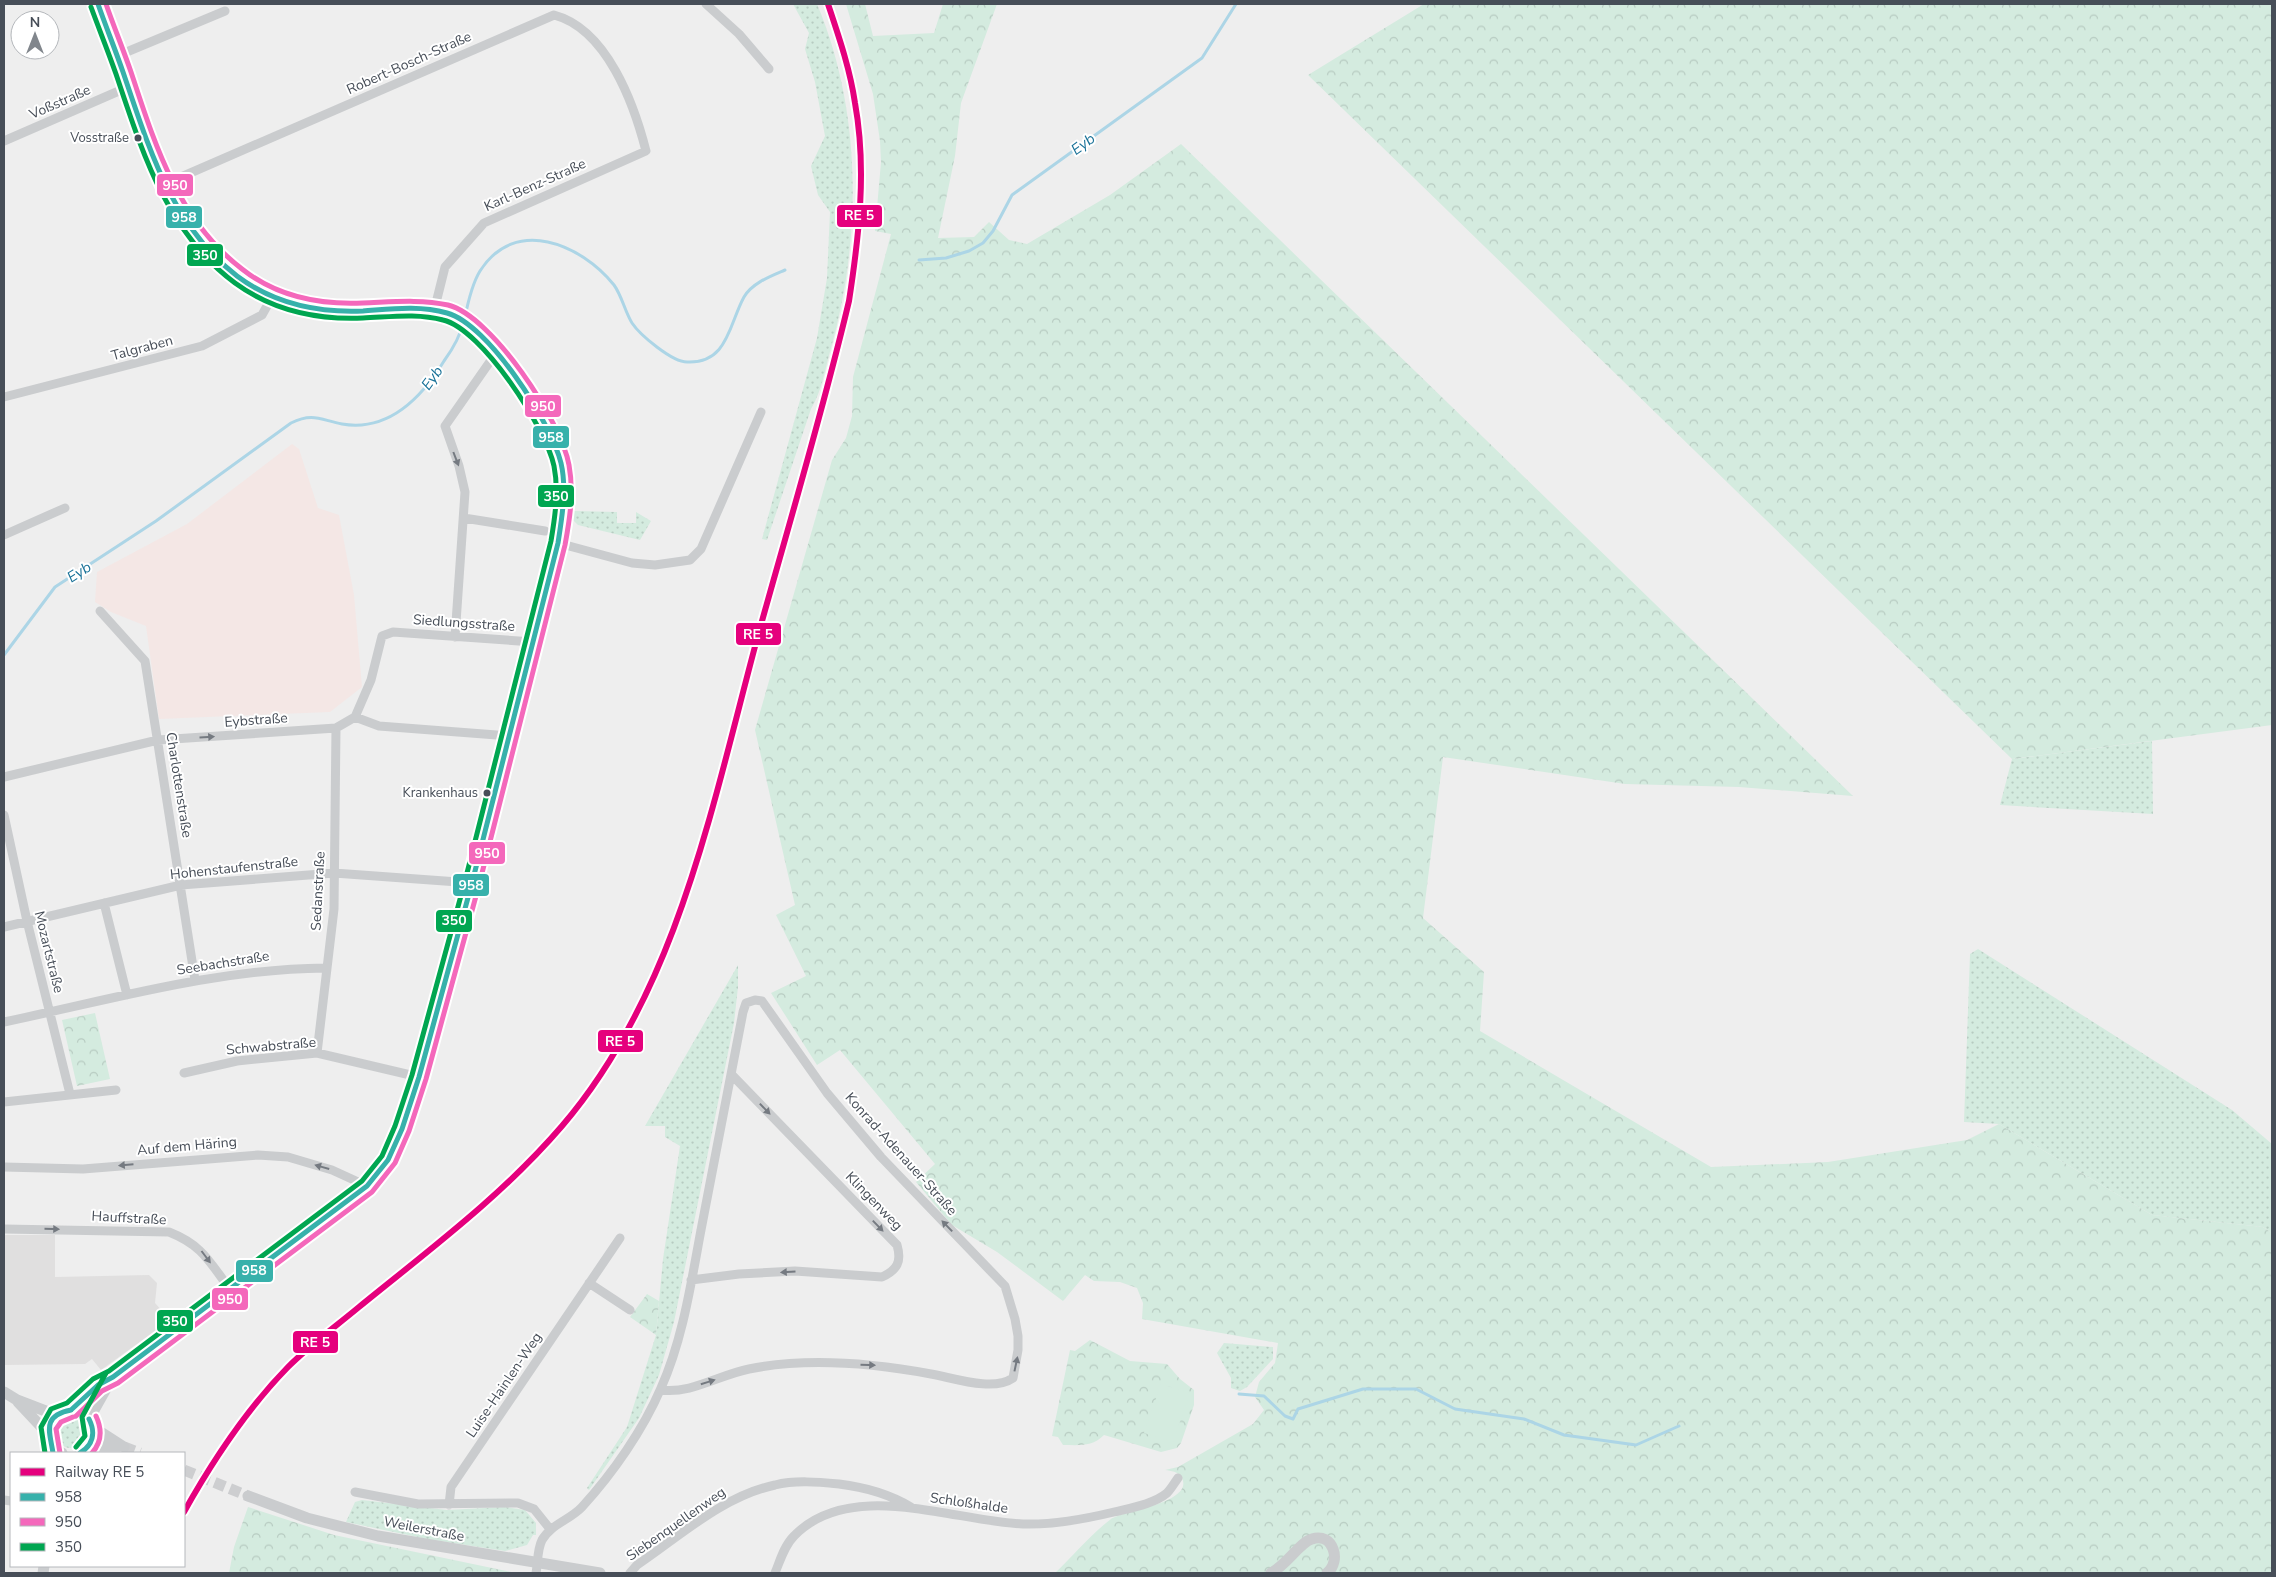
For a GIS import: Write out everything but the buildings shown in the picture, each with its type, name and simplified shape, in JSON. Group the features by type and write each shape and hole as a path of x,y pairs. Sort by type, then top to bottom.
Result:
{"street":[{"path":"71,1410 98,1385 113,1377 367,1186 388,1160 402,1129 418,1077 472,883 558,543 565,498 562,462 557,445 534,400 476,328 450,313 389,308 335,310 272,296 237,275 193,233 165,184 98,4"},
{"path":"706,4 728,23 769,69"},
{"path":"117,56 225,11"},
{"name":"Robert-Bosch-Straße","path":"165,184 554,15 564,18 586,33 620,75 631,102"},
{"name":"Voßstraße","path":"4,142 128,87"},
{"name":"Karl-Benz-Straße","path":"434,311 446,267 484,223 646,151 631,102"},
{"name":"Talgraben","path":"4,397 202,346 262,314 272,296"},
{"path":"456,637 464,492 459,466 445,426 496,353"},
{"path":"558,543 632,563 655,565 690,560 701,549 761,412"},
{"path":"4,535 65,508"},
{"path":"464,518 545,531"},
{"name":"Charlottenstraße","path":"100,612 144,661 195,980"},
{"name":"Siedlungsstraße","path":"355,717 371,680 382,636 393,632 534,642"},
{"path":"355,717 379,726 510,736"},
{"name":"Eybstraße","path":"4,776 158,740 336,728 355,717"},
{"name":"Sedanstraße","path":"317,1054 325,968 334,909 336,728"},
{"name":"Mozartstraße","path":"4,815 8,855 27,921 70,1094"},
{"name":"Hohenstaufenstraße","path":"4,927 181,885 334,873 472,883"},
{"path":"104,903 127,995"},
{"name":"Seebachstraße","path":"4,1022 195,980 278,969 325,968"},
{"name":"Konrad-Adenauer-Straße","path":"550,1529 571,1517 582,1507 633,1438 661,1390 671,1363 691,1280 743,1012 746,1003 755,1000 762,1001 827,1093 881,1157 1005,1286 1016,1319 1018,1336 1018,1350 1013,1378 1005,1383 982,1383 888,1366 820,1363 777,1365 747,1370 676,1392 661,1390"},
{"name":"Schwabstraße","path":"184,1073 237,1060 317,1054 418,1077"},
{"name":"Klingenweg","path":"691,1280 739,1274 796,1271 882,1277 894,1271 900,1261 897,1245 731,1074"},
{"path":"4,1102 116,1090"},
{"name":"Auf dem Häring","path":"4,1167 83,1169 258,1154 288,1158 332,1170 367,1186"},
{"name":"Hauffstraße","path":"4,1229 169,1232 192,1242 199,1248 229,1288"},
{"name":"Luise-Hainlen-Weg","path":"449,1505 451,1487 620,1238"},
{"path":"589,1283 630,1310"},
{"path":"84,1450 93,1437 91,1423 113,1377"},
{"path":"4,1392 17,1400 56,1414 71,1410 78,1411 123,1447 84,1450"},
{"path":"17,1400 48,1434 56,1451"},
{"path":"48,1434 50,1423 56,1414"},
{"name":"Schloßhalde","path":"775,1573 783,1552 794,1537 818,1517 858,1506 912,1508 1024,1524 1055,1522 1132,1508 1167,1493 1178,1478"},
{"name":"Siebenquellenweg","path":"630,1573 638,1565 731,1501 775,1484 814,1482 847,1485 880,1492 912,1508"},
{"path":"355,1492 418,1504 518,1503 534,1509 550,1529 540,1543 537,1568"},
{"name":"Weilerstraße","path":"248,1496 307,1518 378,1536 537,1568 600,1573"},
{"path":"1271,1573 1286,1564 1307,1540 1317,1538 1328,1542 1335,1552 1334,1566 1327,1573"}],"shaded area":[{"path":"292,444 299,449 318,508 339,515 354,595 362,687 330,712 159,719 146,626 111,612 95,602 97,572 187,524"},
{"path":"4,1235 55,1235 55,1277 149,1275 157,1283 155,1303 170,1320 101,1370 92,1359 85,1364 4,1365"}],"green space":[{"path":"793,4 817,4 832,45 843,87 849,131 853,174 852,219 841,306 823,380 811,409 767,540 762,539 817,338 827,278 830,212 818,195 811,166 825,136 815,82 805,49 809,33"},
{"path":"846,4 865,4 873,36 934,33 943,4 997,4 961,103 955,156 938,238 974,237 989,222 1009,240 1027,244 1110,195 1181,144 1853,796 1739,787 1625,784 1443,757 1423,918 1484,972 1480,1031 1711,1167 1828,1162 1967,1140 1999,1124 2152,1215 2263,1227 2272,1233 2272,1573 1055,1573 1089,1538 1111,1519 1155,1505 1178,1494 1183,1487 1182,1478 1172,1471 1165,1470 1178,1467 1253,1424 1264,1410 1255,1397 1259,1382 1275,1363 1278,1343 1142,1319 1143,1303 1137,1288 1120,1282 1094,1281 1085,1275 1063,1301 997,1252 952,1225 916,1182 935,1164 840,1050 817,1065 771,993 806,976 776,915 795,905 755,730 832,460 846,438 852,416 853,377 891,234 875,231 881,162 880,141 873,94"},
{"path":"1424,4 2272,4 2272,725 2012,759 1308,75"},
{"path":"574,511 617,512 617,523 636,523 636,512 651,521 640,540 578,525 573,520"},
{"path":"2152,741 2153,814 2000,805 2012,759"},
{"path":"1978,949 2232,1110 2272,1144 2272,1233 2263,1227 2152,1215 1999,1124 1964,1122 1970,954"},
{"path":"738,965 738,987 734,1023 674,1322 659,1375 639,1418 589,1490 587,1488 627,1427 656,1335 663,1259 680,1146 665,1137 665,1126 645,1126"},
{"path":"95,1013 110,1079 77,1086 62,1020"},
{"path":"647,1294 659,1301 656,1335 630,1317"},
{"path":"1090,1340 1130,1361 1167,1364 1180,1379 1194,1390 1194,1405 1181,1443 1177,1448 1161,1452 1104,1435 1095,1442 1080,1445 1063,1445 1058,1437 1052,1436 1070,1350 1075,1351"},
{"path":"1224,1343 1273,1347 1273,1359 1247,1387 1240,1391 1231,1388 1231,1378 1217,1353"},
{"path":"1161,1384 1190,1393 1173,1442 1144,1433"},
{"path":"71,1416 77,1417 82,1421 86,1426 86,1438 82,1443 77,1447 71,1448 65,1447 60,1443 56,1438 55,1432 56,1426 60,1421 65,1417"},
{"path":"362,1500 447,1510 505,1507 525,1510 536,1523 536,1535 533,1535 527,1545 505,1551 427,1539 346,1522 355,1502"},
{"path":"248,1507 334,1535 516,1573 229,1573 234,1547"}],"waterway":[{"name":"Eyb","path":"919,260 946,258 969,251 983,243 993,231 1012,195 1202,58 1236,4"},
{"name":"Eyb","path":"465,317 477,276 494,254 511,244 529,240 548,242 566,248 600,270 617,289 632,323 657,347 681,361 701,361 719,349 747,292 762,281 785,270"},
{"name":"Eyb","path":"4,655 55,587 156,521 291,423 311,417 342,424 359,425 375,423 402,409 414,399 435,374 455,343 463,323"},
{"path":"1239,1394 1264,1396 1285,1416 1293,1419 1298,1409 1363,1389 1416,1389 1455,1409 1524,1419 1564,1435 1636,1445 1679,1426"}],"tunnel":[{"path":"124,1447 137,1452"},
{"path":"185,1470 248,1496"}],"transit line":[{"name":"958","path":"71,1410 98,1385 113,1377 367,1186 388,1160 402,1129 419,1077 472,883 558,543 564,493 563,473 555,445 531,400 498,354 481,335 463,321 447,313 426,309 405,308 346,311 313,308 297,304 266,293 251,285 237,276 214,256 195,233 165,183 142,129 98,4"},
{"name":"950","path":"76,1416 102,1391 118,1383 372,1192 395,1163 409,1131 426,1079 479,885 565,545 571,495 569,465 563,446 539,398 504,349 466,313 448,305 427,302 347,303 299,297 269,286 255,278 220,249 201,228 172,180 149,127 106,4"},
{"path":"185,1510 231,1436 258,1400 288,1367 490,1199 539,1152 562,1126 602,1073 635,1017 662,957 686,895 706,831 839,344 849,301 856,252 861,153 859,128 850,78 828,4"},
{"name":"350","path":"45,1452 41,1427 51,1409 67,1403 93,1379 109,1371 362,1181 382,1156 395,1126 412,1075 465,881 551,541 556,494 554,466 549,449 526,405 493,360 476,341 459,327 443,320 423,317 346,318 312,315 296,311 264,300 249,292 211,263 191,240 159,188 136,132 91,7"},
{"name":"350","path":"76,1447 85,1436 82,1417 106,1373"},
{"name":"958","path":"53,1452 49,1432 51,1421 55,1416 71,1410"},
{"name":"950","path":"93,1452 98,1444 100,1435 96,1416"},
{"name":"950","path":"60,1452 56,1429 61,1422 73,1417"},
{"name":"958","path":"81,1452 88,1446 93,1434 89,1419"}],"place":[{"name":"Vosstraße","path":"138,138"},
{"name":"Krankenhaus","path":"487,793"}]}
